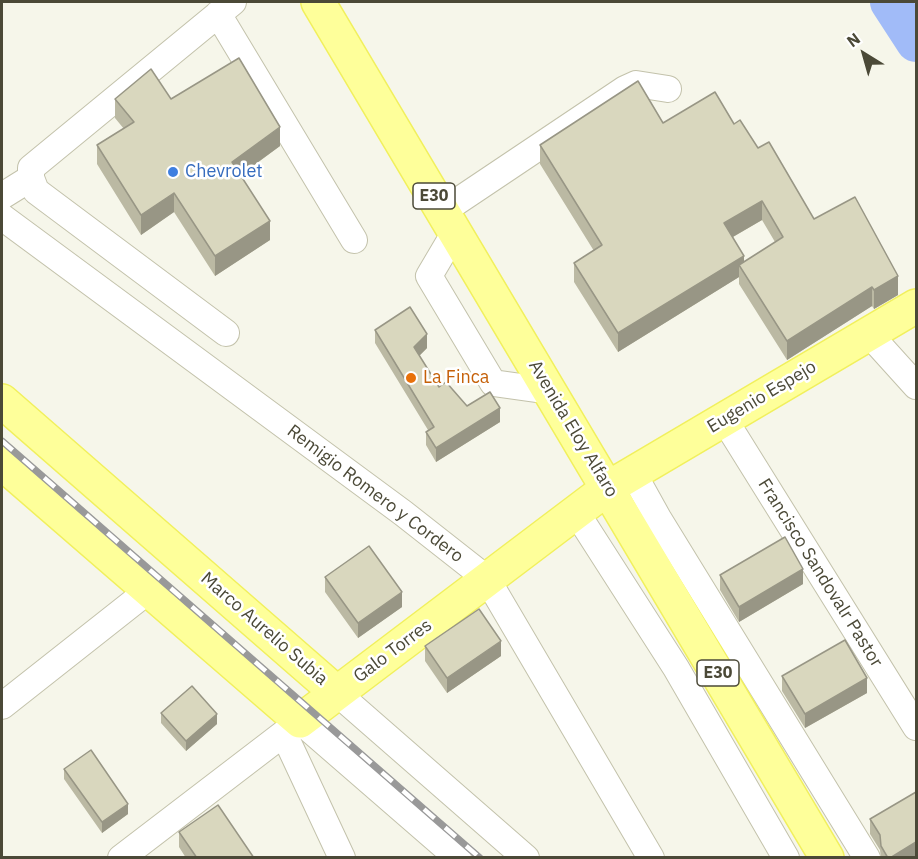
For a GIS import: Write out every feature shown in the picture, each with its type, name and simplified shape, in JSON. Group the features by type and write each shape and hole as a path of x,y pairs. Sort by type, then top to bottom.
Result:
{"main road":[{"name":"Avenida Eloy Alfaro","path":"318,2 550,391 620,480 827,858"},
{"name":"Eugenio Espejo","path":"620,480 908,311"},
{"name":"Marco Aurelio Subia","path":"2,401 337,693"},
{"path":"2,463 149,591 292,728"},
{"name":"Galo Torres","path":"292,728 620,480"}],"street":[{"path":"226,333 36,190 31,178 31,168 225,8 354,240"},
{"path":"550,391 493,383 429,276 449,221 625,89 636,84 668,89"},
{"path":"2,196 31,178"},
{"name":"Remigio Romero y Cordero","path":"2,218 403,513 488,579 651,858"},
{"path":"869,334 916,386"},
{"name":"Francisco Sandovalr Pastor","path":"724,420 916,727"},
{"path":"620,480 657,518 867,858"},
{"path":"576,512 676,668 786,858"},
{"path":"2,706 149,591"},
{"name":"Marco Aurelio Subia","path":"337,693 526,858"},
{"path":"292,728 342,858"},
{"path":"292,728 458,858"},
{"name":"Galo Torres","path":"121,858 292,728"}],"building":[{"name":"Chevrolet","path":"239,58 280,127 232,162 270,221 215,256 174,193 141,215 97,145 134,122 115,99 151,69 171,99"},
{"path":"638,81 663,123 715,92 734,124 740,120 758,148 769,142 814,219 855,197 898,276 874,290 872,287 787,341 739,265 783,237 762,201 724,223 744,256 618,333 574,263 602,245 540,145"},
{"path":"410,307 427,334 414,347 439,387 446,382 467,406 490,392 500,408 436,448 426,432 434,427 375,330"},
{"path":"785,537 803,569 739,607 720,575"},
{"path":"369,546 402,592 358,623 325,577"},
{"path":"479,609 501,641 447,678 425,646"},
{"path":"845,640 867,678 805,714 782,676"},
{"path":"192,686 217,714 186,741 161,713"},
{"path":"91,750 128,804 102,822 64,769"},
{"path":"916,792 916,842 888,858 881,846 880,835 870,819"},
{"path":"218,805 254,858 197,858 179,832"}],"waterway":[{"path":"890,2 916,42"}],"railway":[{"path":"2,441 480,858"}],"place":[{"name":"Chevrolet","path":"173,172"},
{"name":"La Finca","path":"411,378"}]}
